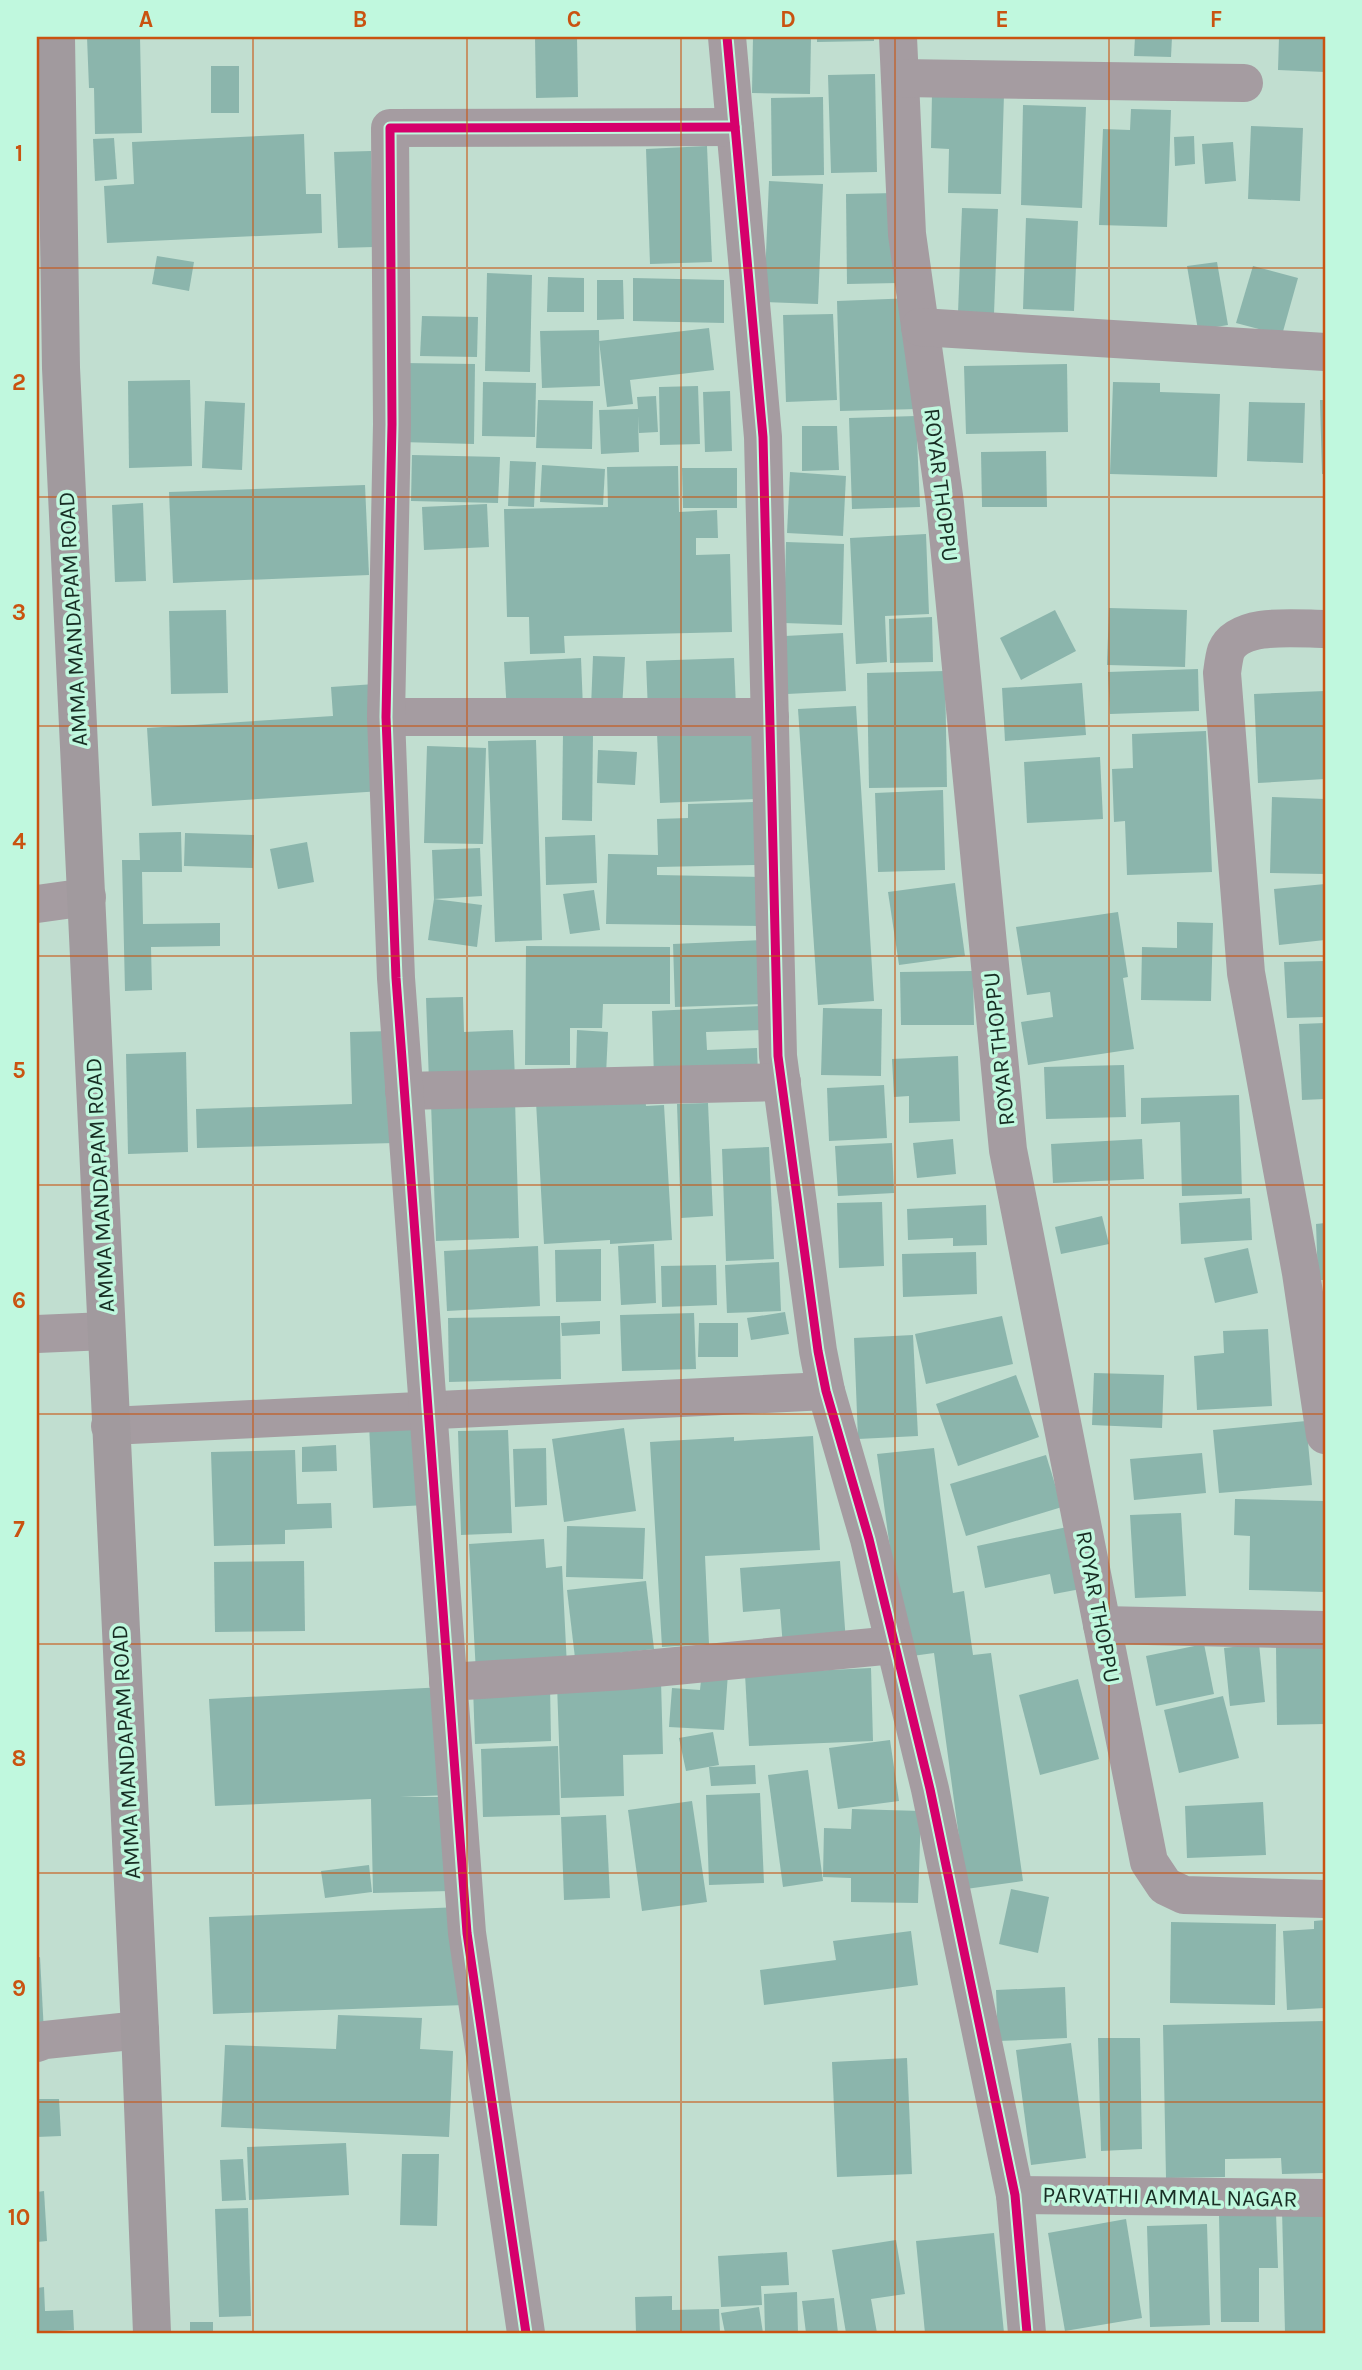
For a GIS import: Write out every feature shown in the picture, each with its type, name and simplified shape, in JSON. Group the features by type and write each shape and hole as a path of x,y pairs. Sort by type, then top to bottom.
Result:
{"main road":[{"name":"AMMA MANDAPAM ROAD","path":"56,37 49,368 87,897 152,2333"}],"street":[{"path":"727,37 763,437 778,1056 818,1351 826,1391 869,1539 930,1789 1014,2195 1027,2333"},
{"name":"ROYAR THOPPU","path":"898,37 907,234 945,503 1008,1150 1149,1862 1165,1886 1184,1895 1325,1899"},
{"path":"900,78 1244,83"},
{"path":"526,2333 467,1933 396,978 386,717 392,424 390,128 735,127"},
{"path":"920,327 1325,352"},
{"path":"1325,629 1261,628 1236,640 1227,649 1222,673 1246,973 1301,1273 1319,1350 1325,1435"},
{"path":"386,717 770,717"},
{"path":"37,904 87,897"},
{"path":"404,1091 782,1082"},
{"path":"37,1334 106,1331"},
{"path":"110,1426 826,1391"},
{"path":"1102,1625 1325,1630"},
{"path":"448,1682 624,1671 894,1645"},
{"path":"37,2043 140,2030"},
{"name":"PARVATHI AMMAL NAGAR","path":"1014,2195 1325,2199"}],"building":[{"path":"87,37 140,37 142,133 95,134 94,88 89,88"},
{"path":"535,37 577,37 578,97 536,98"},
{"path":"753,37 811,37 810,94 752,93"},
{"path":"817,37 874,37 874,41 817,42"},
{"path":"1135,37 1172,37 1171,57 1134,56"},
{"path":"1279,37 1325,37 1325,72 1278,70"},
{"path":"211,66 239,66 239,113 211,113"},
{"path":"875,74 877,172 831,173 828,75"},
{"path":"932,92 1004,94 1001,194 948,193 949,149 931,148"},
{"path":"823,97 824,175 772,176 771,98"},
{"path":"1023,105 1086,107 1082,208 1021,205"},
{"path":"1131,109 1171,110 1167,227 1099,225 1103,129 1130,130"},
{"path":"1251,126 1303,128 1300,201 1248,199"},
{"path":"304,134 306,194 321,194 322,233 107,243 104,186 134,184 132,142"},
{"path":"1194,136 1195,164 1175,166 1174,137"},
{"path":"114,138 117,179 95,181 93,139"},
{"path":"1233,142 1236,181 1205,184 1202,144"},
{"path":"707,146 712,262 650,264 646,149"},
{"path":"371,151 374,247 338,248 334,152"},
{"path":"769,181 823,184 818,304 764,302"},
{"path":"896,193 898,283 847,284 846,194"},
{"path":"962,208 998,209 994,314 958,313"},
{"path":"1026,218 1078,221 1074,311 1023,309"},
{"path":"157,256 194,262 189,291 152,284"},
{"path":"1217,262 1228,325 1198,330 1187,266"},
{"path":"1253,266 1298,278 1282,335 1236,323"},
{"path":"487,273 532,275 530,372 485,371"},
{"path":"548,277 584,278 584,312 547,312"},
{"path":"633,278 724,280 724,323 633,321"},
{"path":"597,280 623,280 624,319 597,320"},
{"path":"914,298 918,409 840,411 837,301"},
{"path":"833,314 837,400 786,402 783,315"},
{"path":"422,316 478,317 477,357 420,356"},
{"path":"709,328 714,370 630,380 633,404 607,407 599,341"},
{"path":"599,330 600,386 542,388 540,331"},
{"path":"403,363 475,364 474,444 401,442"},
{"path":"1067,364 1068,432 966,434 964,366"},
{"path":"190,380 192,466 129,468 128,381"},
{"path":"483,382 536,383 535,437 482,436"},
{"path":"1113,382 1160,383 1160,392 1220,394 1217,477 1110,474"},
{"path":"698,386 700,444 660,445 659,387"},
{"path":"730,391 732,451 705,452 703,392"},
{"path":"656,396 658,432 639,433 638,416 639,452 601,454 599,410 638,409 637,397"},
{"path":"538,400 593,401 592,449 536,448"},
{"path":"1320,400 1325,400 1325,474 1322,474"},
{"path":"205,401 245,403 242,470 202,468"},
{"path":"1249,402 1305,403 1303,463 1247,461"},
{"path":"916,416 920,507 852,509 849,418"},
{"path":"802,426 837,426 839,470 802,471"},
{"path":"1046,451 1047,507 982,507 981,452"},
{"path":"412,455 500,457 498,503 411,501"},
{"path":"510,461 536,462 534,507 508,506"},
{"path":"542,465 605,469 603,505 540,502"},
{"path":"678,466 679,512 717,510 718,538 696,538 696,555 730,554 732,632 564,636 565,653 530,654 529,617 507,617 504,509 608,507 607,467"},
{"path":"682,468 737,468 737,508 683,508"},
{"path":"790,472 846,476 843,536 787,533"},
{"path":"365,485 369,575 173,583 169,492"},
{"path":"143,503 146,581 115,582 112,505"},
{"path":"487,504 489,547 424,550 422,507"},
{"path":"926,534 929,614 885,616 887,662 856,664 850,538"},
{"path":"786,542 844,544 842,625 784,623"},
{"path":"1109,608 1187,610 1185,667 1107,665"},
{"path":"226,610 228,693 171,694 169,611"},
{"path":"1055,610 1076,651 1021,680 1000,638"},
{"path":"932,617 933,662 890,663 889,619"},
{"path":"843,633 846,691 787,694 785,636"},
{"path":"593,656 625,657 622,709 591,708"},
{"path":"581,658 583,709 507,713 504,662"},
{"path":"734,658 736,708 648,712 646,661"},
{"path":"1198,669 1199,711 1110,714 1108,672"},
{"path":"945,671 947,787 869,788 867,673"},
{"path":"1082,683 1086,735 1005,741 1002,688"},
{"path":"375,684 382,791 152,806 147,728 333,716 331,687"},
{"path":"1325,691 1325,779 1258,783 1254,694"},
{"path":"856,706 874,1001 818,1005 798,709"},
{"path":"753,728 757,799 660,803 657,733"},
{"path":"1206,731 1212,872 1127,875 1125,821 1114,822 1112,769 1133,768 1132,734"},
{"path":"563,732 593,733 592,821 562,820"},
{"path":"536,740 542,940 495,942 488,741"},
{"path":"427,746 486,748 483,844 424,843"},
{"path":"598,750 637,752 635,785 597,783"},
{"path":"1100,757 1103,819 1027,823 1024,762"},
{"path":"943,790 945,870 878,872 875,793"},
{"path":"1272,797 1325,799 1325,874 1270,873"},
{"path":"754,802 755,865 657,867 657,875 763,877 762,926 606,924 608,854 658,855 657,819 688,818 688,804"},
{"path":"181,832 182,872 142,872 143,924 220,923 220,946 151,947 152,990 125,991 122,860 140,860 139,833"},
{"path":"185,833 254,835 253,868 184,866"},
{"path":"595,835 597,883 546,885 545,837"},
{"path":"307,842 314,882 278,889 270,849"},
{"path":"480,848 482,896 434,899 432,850"},
{"path":"955,883 965,956 899,965 888,892"},
{"path":"1325,884 1325,940 1279,945 1274,889"},
{"path":"594,890 600,930 570,934 563,894"},
{"path":"434,899 482,905 477,947 428,940"},
{"path":"1118,912 1128,977 1123,978 1134,1049 1028,1065 1021,1022 1053,1017 1050,992 1027,995 1016,927"},
{"path":"1177,922 1213,923 1211,1001 1141,1000 1142,947 1177,948"},
{"path":"763,940 766,1004 675,1007 673,944"},
{"path":"526,946 670,947 670,1004 603,1004 602,1028 570,1028 570,1065 525,1065"},
{"path":"1325,961 1325,1017 1287,1018 1284,962"},
{"path":"973,971 974,1025 901,1025 900,972"},
{"path":"463,997 464,1032 513,1030 515,1080 429,1082 426,998"},
{"path":"761,1006 762,1030 706,1032 707,1050 757,1048 758,1074 654,1078 652,1011"},
{"path":"823,1008 882,1009 881,1076 821,1075"},
{"path":"1325,1023 1325,1099 1302,1100 1299,1024"},
{"path":"577,1030 608,1032 606,1075 576,1074"},
{"path":"392,1031 395,1143 197,1148 196,1109 352,1104 350,1032"},
{"path":"186,1052 188,1152 128,1154 126,1054"},
{"path":"958,1056 960,1121 909,1123 909,1096 894,1097 892,1059"},
{"path":"1124,1065 1126,1117 1046,1119 1044,1067"},
{"path":"884,1085 887,1138 829,1141 827,1088"},
{"path":"645,1095 646,1106 664,1105 672,1240 544,1244 536,1102"},
{"path":"1239,1095 1242,1194 1182,1196 1180,1122 1141,1124 1141,1098"},
{"path":"515,1100 519,1238 436,1241 431,1103"},
{"path":"708,1103 713,1216 681,1218 677,1104"},
{"path":"953,1139 956,1174 917,1178 913,1143"},
{"path":"1142,1139 1144,1179 1053,1183 1051,1144"},
{"path":"892,1143 894,1193 838,1196 835,1146"},
{"path":"769,1147 774,1259 726,1261 722,1149"},
{"path":"1250,1198 1252,1240 1181,1244 1179,1203"},
{"path":"882,1202 884,1266 839,1268 837,1203"},
{"path":"986,1205 987,1245 953,1246 953,1238 908,1240 907,1209"},
{"path":"1102,1216 1109,1244 1061,1254 1055,1227"},
{"path":"1325,1223 1325,1280 1318,1280 1316,1224"},
{"path":"654,1244 656,1303 621,1305 618,1246"},
{"path":"538,1246 540,1306 447,1311 444,1251"},
{"path":"1248,1248 1258,1293 1215,1303 1204,1258"},
{"path":"601,1249 601,1301 556,1302 555,1250"},
{"path":"976,1252 977,1294 903,1297 902,1254"},
{"path":"779,1262 781,1311 727,1313 725,1265"},
{"path":"716,1265 717,1305 662,1307 661,1266"},
{"path":"785,1312 789,1334 751,1340 747,1318"},
{"path":"694,1313 696,1369 622,1371 620,1315"},
{"path":"560,1316 561,1379 449,1382 448,1318"},
{"path":"1002,1316 1013,1364 926,1384 915,1334"},
{"path":"600,1321 600,1334 562,1336 561,1323"},
{"path":"699,1323 738,1323 738,1357 698,1357"},
{"path":"1268,1329 1272,1406 1197,1410 1194,1356 1224,1353 1223,1331"},
{"path":"913,1335 918,1436 858,1439 854,1338"},
{"path":"1094,1373 1164,1375 1162,1428 1092,1425"},
{"path":"1016,1375 1039,1437 958,1466 936,1404"},
{"path":"422,1421 425,1505 373,1508 369,1424"},
{"path":"1306,1421 1312,1485 1219,1493 1213,1430"},
{"path":"624,1428 636,1511 564,1522 552,1439"},
{"path":"508,1430 512,1533 461,1535 458,1431"},
{"path":"813,1436 820,1550 705,1556 709,1644 662,1647 650,1442"},
{"path":"336,1445 337,1471 302,1472 302,1447"},
{"path":"546,1448 547,1505 515,1507 513,1449"},
{"path":"934,1448 953,1593 964,1591 973,1655 991,1653 1023,1881 966,1889 934,1653 905,1657 877,1454"},
{"path":"295,1450 297,1504 331,1503 332,1528 285,1530 285,1544 214,1546 211,1452"},
{"path":"1202,1453 1206,1493 1134,1500 1130,1459"},
{"path":"1046,1455 1062,1507 966,1536 950,1484"},
{"path":"1235,1499 1325,1501 1325,1592 1249,1590 1250,1536 1234,1535"},
{"path":"1181,1513 1186,1596 1135,1598 1130,1515"},
{"path":"567,1526 645,1528 643,1579 566,1577"},
{"path":"1072,1526 1086,1588 1054,1594 1050,1574 985,1588 977,1546"},
{"path":"544,1539 546,1568 562,1566 567,1667 476,1673 469,1544"},
{"path":"304,1561 305,1631 215,1632 214,1562"},
{"path":"840,1561 846,1642 783,1647 780,1609 743,1612 740,1568"},
{"path":"646,1581 654,1649 575,1658 567,1590"},
{"path":"1204,1644 1214,1694 1156,1706 1146,1656"},
{"path":"1259,1644 1265,1702 1230,1706 1224,1648"},
{"path":"1325,1646 1325,1724 1277,1725 1276,1647"},
{"path":"871,1668 873,1741 749,1746 745,1674"},
{"path":"702,1671 728,1673 724,1730 669,1727 672,1688 700,1690"},
{"path":"1078,1679 1099,1759 1040,1775 1019,1695"},
{"path":"661,1681 663,1754 623,1755 624,1796 561,1798 557,1684"},
{"path":"550,1685 551,1741 475,1744 473,1687"},
{"path":"445,1687 449,1795 400,1797 447,1797 449,1891 373,1893 371,1799 215,1806 209,1699"},
{"path":"1223,1696 1239,1758 1179,1773 1164,1710"},
{"path":"713,1732 719,1765 686,1771 679,1738"},
{"path":"890,1740 899,1801 838,1809 829,1748"},
{"path":"558,1746 560,1815 483,1817 481,1749"},
{"path":"755,1765 756,1784 711,1786 709,1767"},
{"path":"808,1770 823,1881 783,1887 768,1775"},
{"path":"760,1793 764,1883 709,1885 706,1795"},
{"path":"692,1801 707,1902 642,1911 628,1810"},
{"path":"1263,1802 1266,1855 1187,1858 1185,1806"},
{"path":"852,1809 921,1811 918,1903 851,1902 851,1878 823,1877 824,1828 851,1829"},
{"path":"606,1815 610,1898 564,1900 561,1817"},
{"path":"369,1865 372,1892 325,1898 321,1871"},
{"path":"1011,1889 1049,1897 1038,1953 999,1944"},
{"path":"461,1907 465,2005 213,2014 209,1917"},
{"path":"1325,1920 1325,2008 1287,2010 1283,1931 1314,1929 1314,1921"},
{"path":"1171,1922 1276,1924 1275,2005 1170,2003"},
{"path":"911,1931 918,1985 764,2005 760,1970 836,1960 833,1941"},
{"path":"40,1957 44,2033 37,2033 37,1958"},
{"path":"1065,1987 1067,2038 998,2041 996,1990"},
{"path":"338,2015 422,2018 420,2049 453,2051 449,2137 221,2127 225,2045 336,2049"},
{"path":"1325,2021 1325,2173 1282,2174 1281,2158 1225,2159 1225,2177 1166,2178 1163,2025"},
{"path":"1098,2038 1140,2038 1142,2149 1101,2151"},
{"path":"1071,2043 1086,2158 1031,2165 1016,2050"},
{"path":"907,2058 912,2174 837,2177 832,2062"},
{"path":"37,2099 59,2099 61,2136 37,2137"},
{"path":"346,2143 349,2195 249,2200 247,2147"},
{"path":"402,2154 439,2154 437,2226 400,2225"},
{"path":"243,2159 246,2200 222,2201 220,2160"},
{"path":"44,2191 47,2241 37,2242 37,2192"},
{"path":"248,2208 251,2316 219,2317 215,2209"},
{"path":"1325,2208 1325,2333 1285,2333 1282,2209"},
{"path":"1276,2213 1278,2268 1259,2268 1259,2322 1221,2322 1219,2214"},
{"path":"1126,2219 1142,2318 1065,2331 1048,2233"},
{"path":"1207,2224 1210,2325 1150,2327 1147,2226"},
{"path":"994,2233 1004,2333 925,2333 916,2241"},
{"path":"896,2240 905,2294 871,2299 877,2333 846,2333 832,2250"},
{"path":"787,2252 789,2285 761,2286 762,2305 721,2307 718,2256"},
{"path":"44,2287 45,2311 73,2310 74,2330 37,2332 37,2288"},
{"path":"797,2292 798,2333 765,2333 764,2294"},
{"path":"672,2296 672,2310 719,2309 720,2333 636,2333 635,2297"},
{"path":"834,2298 838,2333 806,2333 802,2301"},
{"path":"759,2307 763,2333 725,2333 721,2313"},
{"path":"190,2322 213,2322 213,2333 190,2333"}],"cycle path":[{"path":"727,37 763,437 778,1056 818,1351 826,1391 869,1539 930,1789 1015,2195 1027,2333"},
{"path":"526,2333 467,1933 396,978 386,717 392,424 390,128 735,127"}]}
